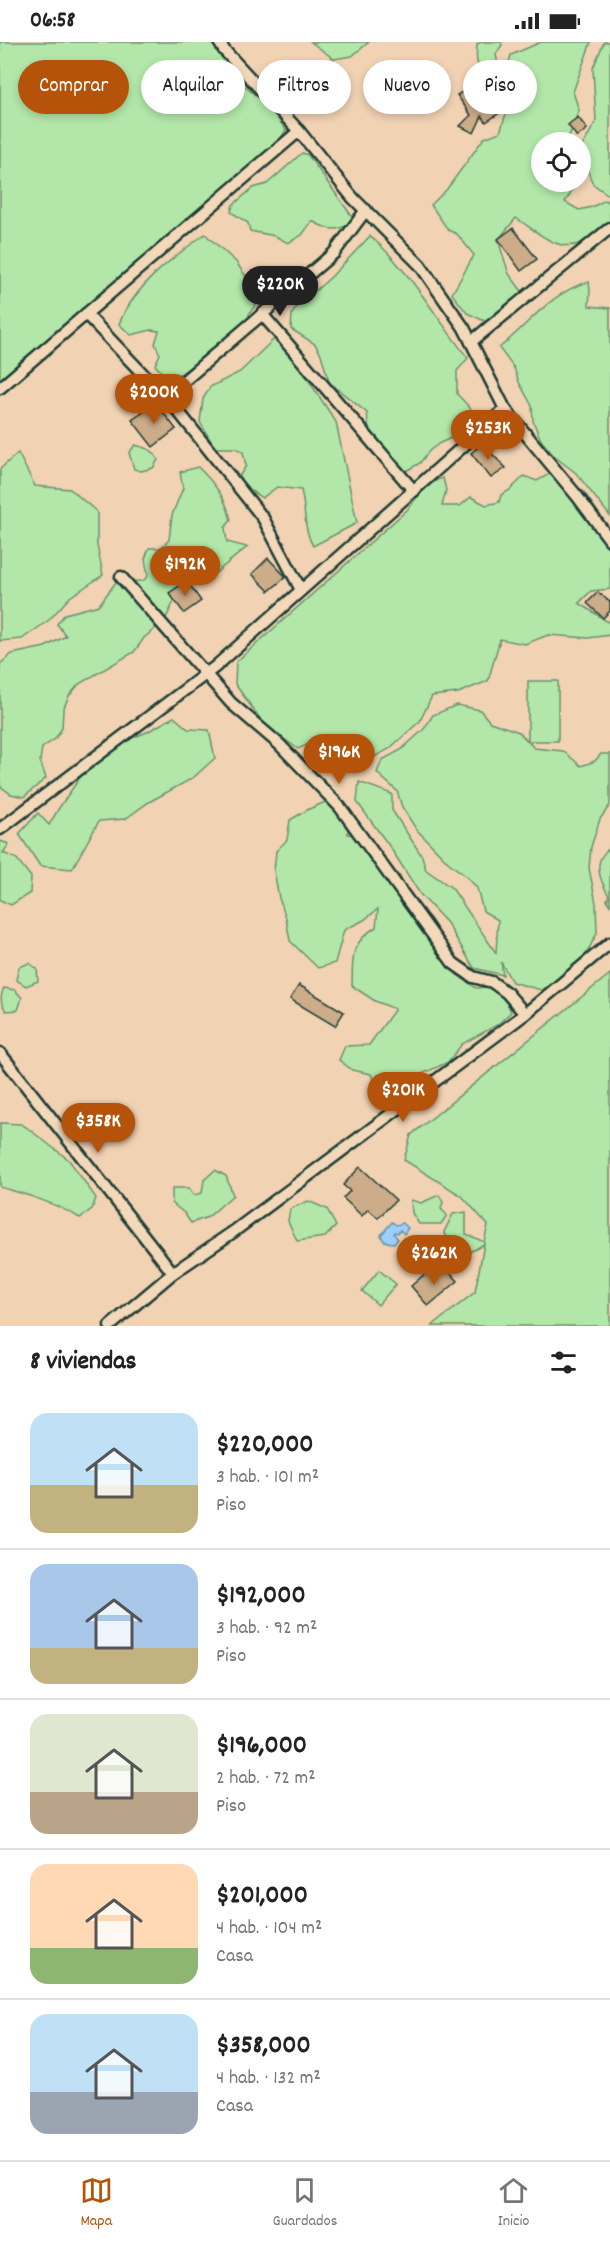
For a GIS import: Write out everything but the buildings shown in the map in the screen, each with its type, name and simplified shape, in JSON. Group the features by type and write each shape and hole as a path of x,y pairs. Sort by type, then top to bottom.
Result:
{"street":[{"path":"219,42 366,210 420,265 464,328 505,409 610,540"},
{"path":"0,388 299,131"},
{"path":"165,397 334,253 366,210"},
{"path":"471,342 610,228"},
{"path":"86,314 178,411 263,518 301,590"},
{"path":"262,314 414,491"},
{"path":"0,829 206,674 505,409"},
{"path":"121,577 231,703 279,744 340,807 453,963 473,977 492,982 507,993 525,1014"},
{"path":"110,1326 173,1273 233,1232 525,1014 610,944"},
{"path":"0,1053 173,1273"}],"green space":[{"path":"0,42 214,42 228,60 141,60 141,114 245,114 245,86 257,97 257,114 274,114 286,130 277,145 0,388"},
{"path":"311,42 369,42 352,56 334,59"},
{"path":"501,42 502,45 496,54 497,60 477,60 477,44"},
{"path":"541,42 591,42 573,92 579,110 571,132 531,132 531,192 571,192 565,202 579,210 592,207 605,200 610,203 610,230 581,244 560,245 516,218 498,240 509,274 524,294 491,324 467,313 452,294 474,255 457,234 448,230 431,205 447,189 484,138 500,132 506,114 537,114 537,60 510,60 511,55"},
{"path":"604,42 610,42 610,196 593,184 591,179 590,132 596,121 593,68"},
{"path":"302,153 308,155 356,222 344,227 329,229 312,221 302,235 288,243 275,236 250,231 248,223 231,212 233,205 253,188 267,184"},
{"path":"205,234 236,262 261,298 249,314 247,333 216,349 180,374 166,377 155,365 160,354 155,344 159,331 151,330 131,335 119,324 135,297 156,273"},
{"path":"370,236 398,264 468,358 457,371 457,394 471,409 468,426 460,434 440,443 429,451 420,463 401,474 370,440 367,413 329,382 321,354 315,344 291,329 292,314 301,300 313,293 332,276"},
{"path":"589,282 589,306 610,308 610,516 576,473 555,457 541,440 533,421 532,406 514,368 499,348 552,301 576,286"},
{"path":"273,340 284,343 336,422 357,523 313,546 308,533 301,490 277,487 262,498 240,483 240,475 246,466 243,452 236,448 215,448 200,422 203,399 210,387 240,372"},
{"path":"135,445 154,453 158,460 153,468 141,471 134,469 129,453"},
{"path":"18,453 35,486 70,489 97,512 97,545 103,575 70,597 49,620 22,639 0,641 0,469"},
{"path":"198,467 214,485 226,505 231,520 225,528 227,542 247,547 213,575 188,573 165,620 144,638 134,652 79,684 69,696 63,710 62,728 55,739 42,748 40,761 46,778 24,797 11,794 0,786 0,664 12,654 45,647 66,636 57,624 65,614 99,605 116,582 143,581 148,576 145,559 149,548 160,548 169,540 172,515 183,488 180,472"},
{"path":"551,473 572,482 584,492 610,530 610,589 591,591 579,603 608,622 610,620 610,635 588,638 548,635 525,644 500,639 488,681 458,693 432,696 420,721 389,749 367,761 350,750 322,738 298,749 264,724 235,684 236,662 408,509 428,486 443,478 446,490 442,506 460,506 471,497 486,505 499,502 501,495 510,490 524,476 537,481"},
{"path":"528,681 558,681 558,741 528,741"},
{"path":"457,705 480,710 490,722 519,732 534,748 563,751 581,766 595,761 601,754 610,754 610,805 600,819 591,847 589,868 596,903 597,933 579,968 541,990 512,982 501,962 503,975 474,968 447,923 420,894 390,847 357,802 359,782 392,794 392,810 422,856 426,870 452,888 496,953 498,920 483,911 477,888 416,829 402,807 397,791 377,773 382,760 401,750 424,729 433,715"},
{"path":"174,717 188,729 209,730 215,758 193,778 149,802 125,819 99,821 72,869 40,866 19,834 38,813 49,825 81,776 107,748 147,732"},
{"path":"330,800 347,820 348,834 365,837 383,875 400,876 415,905 430,918 435,926 456,974 476,988 499,986 511,1012 497,1025 462,1044 448,1062 422,1074 411,1089 393,1101 380,1096 371,1074 352,1070 339,1060 345,1046 369,1045 395,1009 375,1001 352,986 354,952 361,939 376,927 378,909 364,920 344,930 335,963 318,968 290,941 286,918 279,898 274,871 276,851 287,840 290,820"},
{"path":"0,841 9,844 3,853 17,859 31,877 30,893 11,905 0,900"},
{"path":"610,848 610,906 607,900 609,896 600,877 599,865 604,853"},
{"path":"29,963 37,969 38,981 26,986 16,980 19,967"},
{"path":"610,974 610,1326 432,1326 475,1292 484,1244 469,1252 460,1253 444,1232 453,1214 466,1212 466,1234 484,1242 488,1225 462,1196 404,1160 411,1135"},
{"path":"4,988 15,990 22,998 18,1010 6,1011 1,1000"},
{"path":"0,1123 21,1124 69,1160 96,1198 92,1209 80,1218 31,1196 0,1187"},
{"path":"215,1170 226,1176 233,1195 208,1217 191,1223 184,1213 172,1203 172,1188 189,1188 194,1195 202,1193 204,1180"},
{"path":"439,1195 443,1202 441,1209 447,1215 441,1224 419,1224 412,1213 411,1200 421,1203"},
{"path":"308,1201 327,1209 336,1226 325,1237 297,1241 288,1221 290,1209"},
{"path":"379,1270 396,1284 378,1305 362,1291"}],"water":[{"path":"392,1222 396,1225 403,1223 408,1228 404,1234 400,1230 398,1233 395,1232 398,1239 391,1243 383,1240 381,1235"}]}
